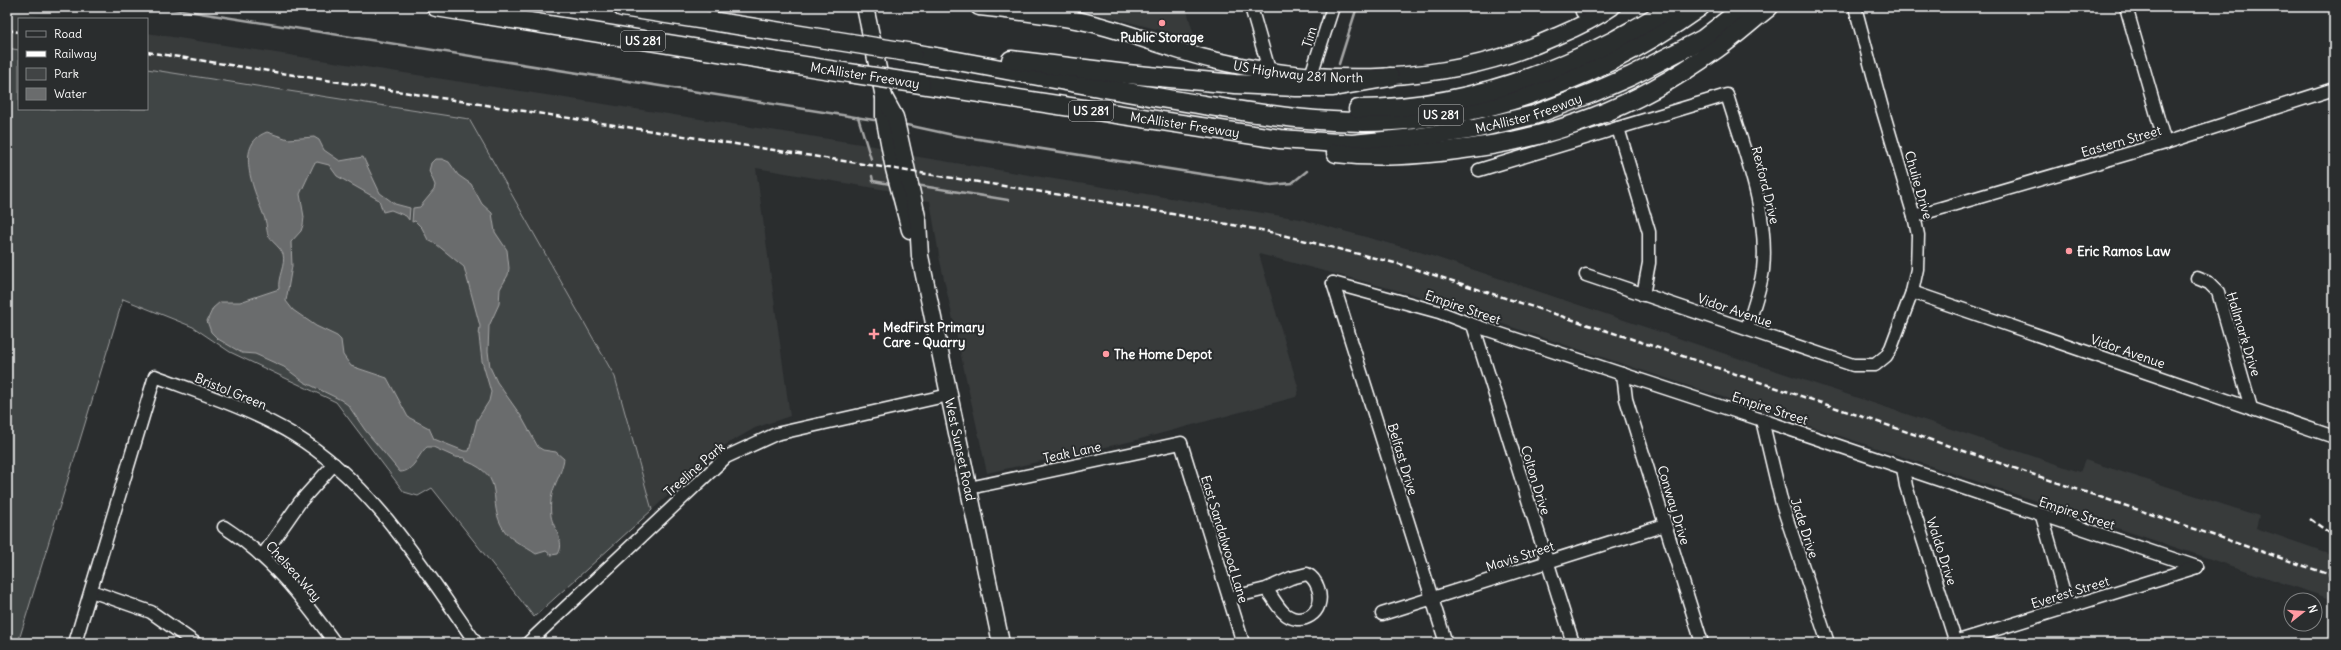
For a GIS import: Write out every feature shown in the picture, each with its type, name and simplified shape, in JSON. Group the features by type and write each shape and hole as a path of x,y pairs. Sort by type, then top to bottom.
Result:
{"highway":[{"name":"McAllister Freeway","path":"436,7 1262,137 1352,144 1415,138 1460,131 1534,115 1631,76 1703,39 1744,7"},
{"name":"McAllister Freeway","path":"622,7 913,53 1158,98 1318,121 1393,121 1452,114 1531,95 1575,78 1642,46 1700,7"},
{"path":"1158,98 1337,110 1376,109 1471,96 1565,66 1655,18 1670,7"},
{"path":"1262,137 1304,149 1366,156 1417,155 1491,146 1560,131 1614,110 1663,84 1716,50 1769,7"},
{"path":"913,53 1049,64 1127,74 1235,84 1333,87 1390,77"}],"main road":[{"name":"West Sunset Road","path":"865,7 884,97 895,117 918,221 920,256 1001,643"},
{"name":"US Highway 281 North","path":"979,7 1090,24 1213,60 1269,70 1311,75 1390,77 1441,71 1493,61 1559,36 1587,23 1612,7"}],"street":[{"path":"1251,7 1269,70"},
{"name":"Tim","path":"1311,75 1333,7"},
{"name":"Chulie Drive","path":"1855,7 1882,108 1914,216 1918,252 1912,292 1891,348 1886,356 1875,365"},
{"path":"2126,7 2165,143"},
{"name":"Eastern Street","path":"1914,216 2165,143 2334,89"},
{"name":"Rexford Drive","path":"1618,128 1728,95 1758,202 1763,228 1763,269 1760,290 1747,328"},
{"path":"1479,170 1618,128 1649,232 1650,263 1643,295"},
{"name":"Vidor Avenue","path":"1586,274 1643,295 1747,328 1853,366 1875,365"},
{"name":"Hallmark Drive","path":"2197,278 2209,283 2218,292 2251,408"},
{"name":"Empire Street","path":"1333,283 1439,312 1473,326 1762,420 2042,516 2197,567"},
{"name":"Belfast Drive","path":"1333,283 1446,643"},
{"name":"Vidor Avenue","path":"1912,292 2334,437"},
{"name":"Colton Drive","path":"1473,326 1573,643"},
{"name":"Conway Drive","path":"1623,374 1626,399 1702,643"},
{"name":"Bristol Green","path":"76,643 156,376 251,412 295,436 334,464 359,488 400,535 476,643"},
{"name":"Treeline Park","path":"528,643 726,457 776,434 949,395"},
{"name":"Jade Drive","path":"1762,420 1782,504 1828,643"},
{"name":"Teak Lane","path":"969,488 1181,443"},
{"name":"East Sandalwood Lane","path":"1181,443 1243,643"},
{"path":"262,555 300,502 334,464"},
{"name":"Waldo Drive","path":"1903,468 1906,486 1955,643"},
{"path":"2042,516 2068,607"},
{"name":"Mavis Street","path":"1382,614 1665,525"},
{"name":"Chelsea Way","path":"224,527 262,555 295,589 336,643"},
{"name":"Everest Street","path":"1955,643 2197,567"},
{"path":"1229,598 1266,589 1291,578 1307,574 1316,583 1321,602 1318,610 1311,616 1303,618 1291,617 1283,612 1266,589"},
{"path":"91,591 151,612 195,643"}],"shaded area":[{"name":"Public Storage","path":"1052,7 1186,7 1195,39 1101,15"},
{"path":"7,11 52,18 18,18 18,50 7,48"},
{"path":"148,33 880,147 892,191 756,168 790,416 755,428 722,447 652,510 615,377 469,119 148,69"},
{"path":"913,156 1300,219 1417,251 2080,472 2085,460 2259,516 2256,528 2334,555 2334,600 2323,596 2323,592 2310,592 1415,295 1259,254 1299,390 1296,397 1133,441 987,473 940,261 930,201 921,200"}],"green space":[{"path":"7,48 18,50 18,110 148,110 148,69 469,119 615,377 652,510 534,617 432,488 418,496 404,492 336,402 230,352 193,327 123,299 18,643 7,643"}],"water":[{"path":"267,132 288,139 314,137 319,140 324,150 340,161 363,157 380,193 395,204 410,208 409,220 406,216 391,210 383,212 379,200 337,176 329,165 317,162 314,164 300,194 304,217 303,225 301,231 291,242 292,266 286,301 293,310 316,326 337,336 341,340 343,355 351,366 387,378 408,417 429,428 434,439 464,451 469,451 477,420 489,401 491,392 482,361 479,336 480,326 464,267 436,244 428,240 422,228 415,221 412,222 413,208 420,207 434,190 435,185 429,171 431,163 435,159 442,159 449,162 458,175 471,184 482,204 492,213 495,232 507,250 509,268 508,275 500,289 499,304 489,326 488,351 490,367 497,382 521,416 538,447 543,450 556,452 564,459 551,499 552,521 561,545 558,554 551,555 546,551 536,554 507,534 499,519 496,509 492,483 487,475 479,468 466,461 465,458 455,457 433,447 427,447 409,469 400,472 365,430 348,405 304,382 284,367 255,354 242,353 218,339 211,332 207,321 213,308 220,302 240,302 279,289 279,280 284,258 280,249 268,235 265,219 253,185 248,159 250,148 256,139"}],"waterway":[{"path":"162,7 874,120"},
{"path":"1339,64 1357,7"},
{"path":"858,117 871,159"},
{"path":"907,125 953,135 1271,185 1292,183 1307,171"},
{"path":"872,176 873,181 890,184"},
{"path":"916,185 1008,200"}],"railway":[{"path":"7,30 18,32"},
{"path":"148,52 1106,202 1266,231 1403,265 1629,338 2334,576"},
{"path":"2310,519 2334,536"}],"place":[{"name":"Public Storage","path":"1162,23"},
{"name":"Eric Ramos Law","path":"2069,251"},
{"name":"MedFirst Primary Care - Quarry","path":"874,334"},
{"name":"The Home Depot","path":"1106,354"}]}
